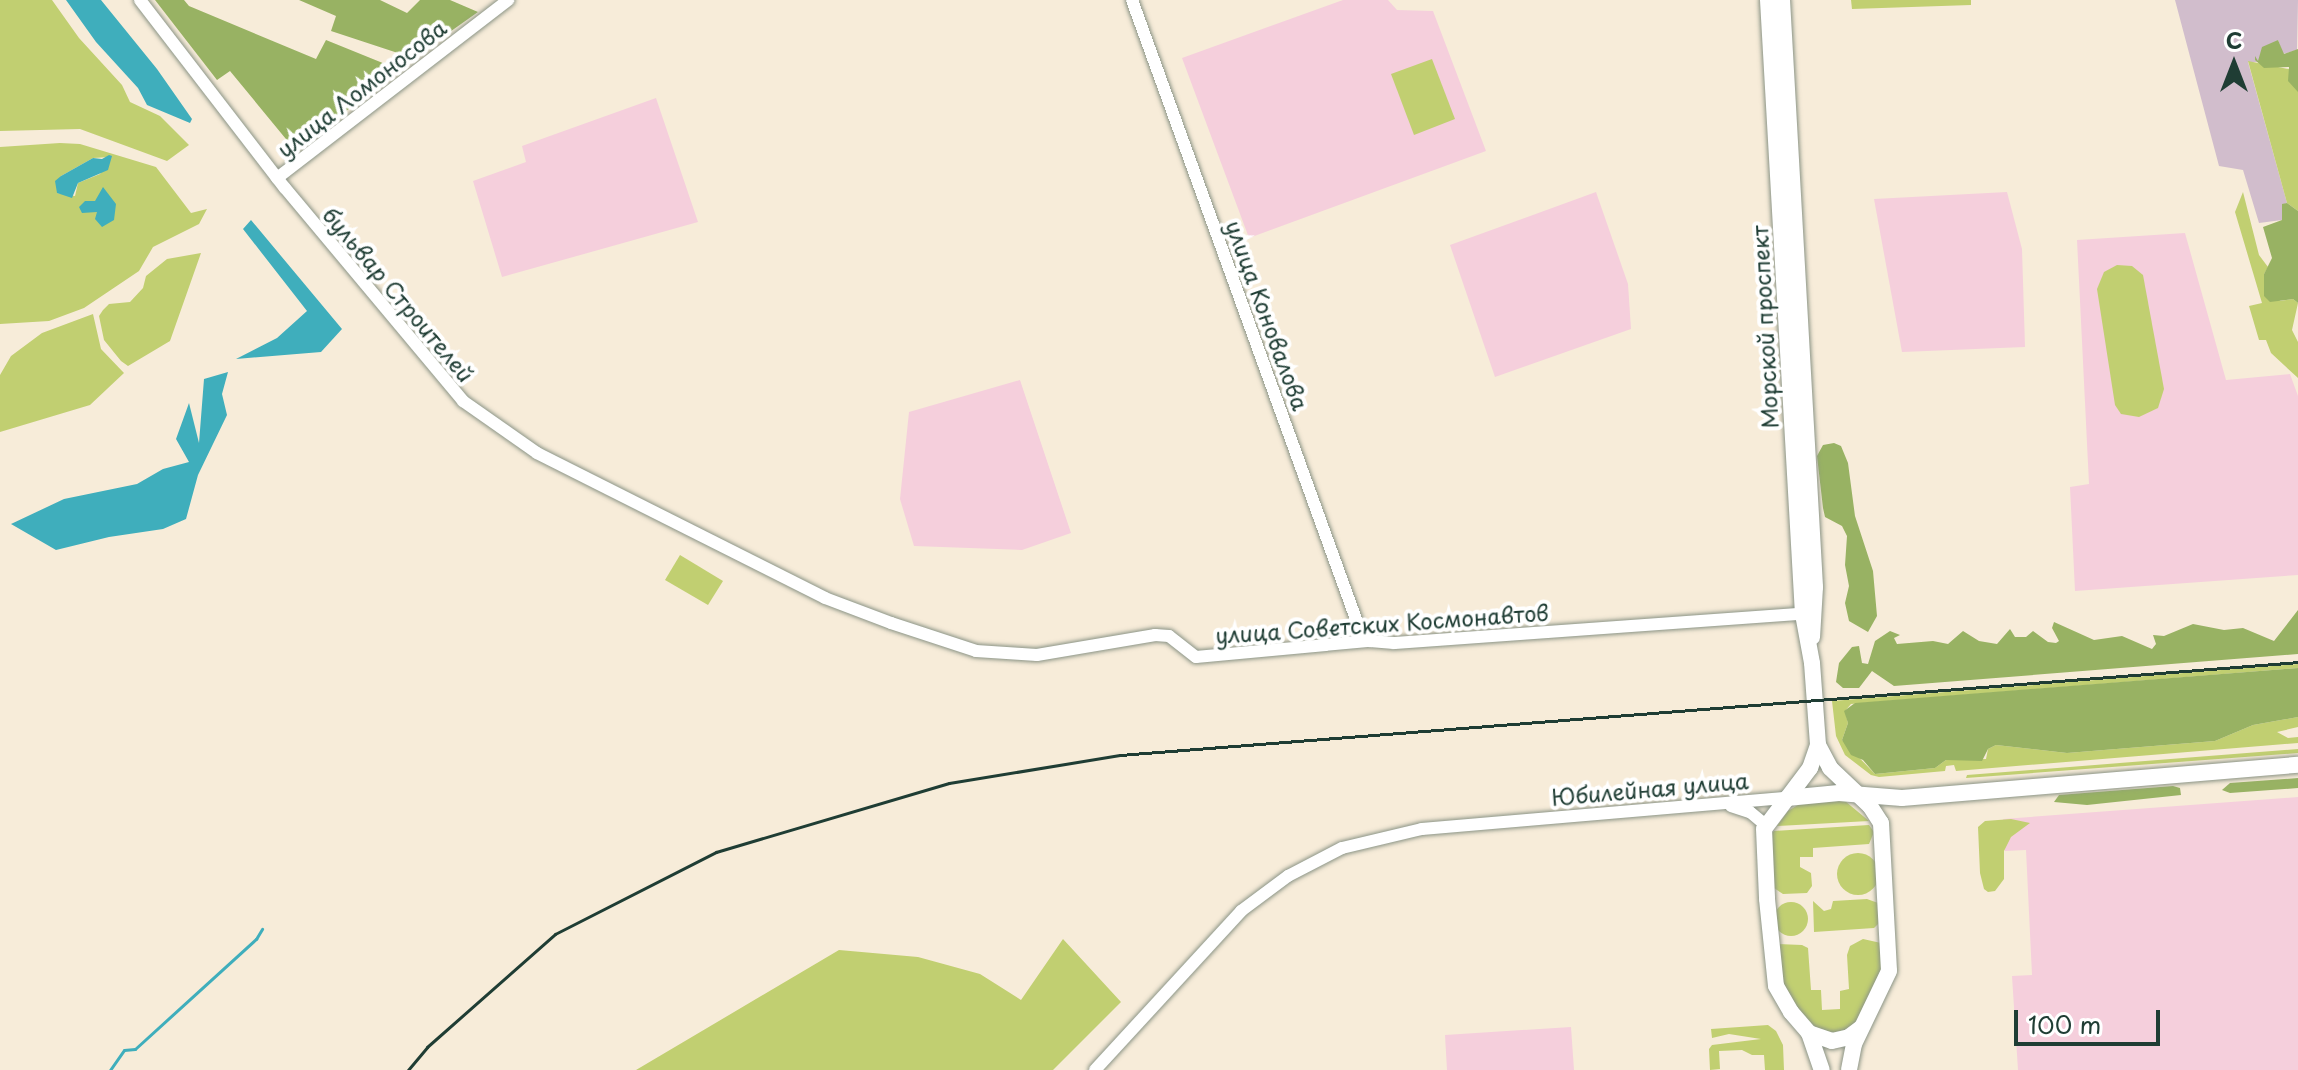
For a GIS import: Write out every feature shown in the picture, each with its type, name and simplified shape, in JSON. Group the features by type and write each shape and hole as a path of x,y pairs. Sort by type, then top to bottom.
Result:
{"main road":[{"name":"Морской проспект","path":"1768,0 1778,50 1784,138 1810,650 1818,745 1830,768 1860,796 1881,823"},
{"name":"Морской проспект","path":"1778,50 1782,0"},
{"path":"1818,745 1810,768 1764,829 1773,975 1786,1006 1809,1033 1822,1070"},
{"name":"Юбилейная улица","path":"1787,798 1839,793 1902,798 2298,765"},
{"path":"1849,1070 1861,1028 1889,971 1881,823 1902,798"},
{"path":"1809,1033 1832,1041 1849,1037 1861,1028"}],"street":[{"name":"бульвар Строителей","path":"140,0 277,178 463,401 537,453 825,598"},
{"name":"улица Ломоносова","path":"277,178 508,0"},
{"name":"улица Коновалова","path":"1132,0 1357,622 1370,641"},
{"name":"улица Советских Космонавтов","path":"825,598 976,651 1037,655 1155,635 1169,636 1196,657 1370,641 1394,643 1809,613"},
{"name":"Юбилейная улица","path":"1095,1070 1241,911 1288,876 1342,848 1422,829 1787,798"},
{"path":"1728,805 1750,812 1763,823 1764,829"}],"shaded area":[{"path":"1343,0 1388,0 1397,10 1433,11 1486,151 1249,238 1182,58"},
{"path":"2175,0 2298,0 2297,50 2283,54 2278,40 2258,62 2248,62 2287,203 2282,205 2282,220 2259,223 2243,170 2219,166"},
{"path":"656,98 698,222 502,277 473,181 526,162 522,146"},
{"path":"1596,192 1628,284 1631,329 1495,377 1450,245"},
{"path":"2007,192 2022,249 2025,347 1902,352 1874,199"},
{"path":"2185,233 2226,380 2290,374 2298,396 2298,575 2075,591 2070,487 2089,484 2077,240"},
{"path":"1020,380 1071,533 1022,550 914,546 900,499 909,412"},
{"path":"2298,797 2298,1070 2018,1070 2012,976 2032,975 2026,850 2005,851 2003,819"},
{"path":"1571,1027 1574,1070 1447,1070 1445,1035"}],"green space":[{"path":"0,0 52,0 79,38 122,85 130,102 160,116 189,145 167,161 80,129 0,131"},
{"path":"155,0 184,0 189,6 316,59 326,40 400,70 295,150 230,71 217,80"},
{"path":"299,0 380,0 407,13 420,0 450,0 478,12 413,58 331,31 336,16"},
{"path":"1851,0 1971,0 1971,5 1852,9"},
{"path":"2278,40 2284,54 2298,49 2298,92 2288,81 2289,67 2264,68 2255,60 2255,56 2258,61 2262,47"},
{"path":"1432,59 1455,119 1414,135 1391,74"},
{"path":"2248,61 2298,71 2298,211 2287,203"},
{"path":"80,144 156,167 191,213 207,209 199,224 153,247 139,271 84,308 49,321 0,324 0,147","holes":["111,157 100,174 78,183 75,196 57,193 61,176 93,158"]},
{"path":"2243,192 2259,255 2268,267 2264,274 2280,301 2293,299 2298,303 2292,330 2298,342 2298,378 2271,353 2266,340 2259,340 2249,306 2262,303 2235,212"},
{"path":"2287,203 2298,211 2298,303 2293,299 2270,302 2264,296 2264,274 2272,258 2263,227 2282,220 2282,204"},
{"path":"201,253 170,341 128,366 104,340 99,316 109,304 130,302 143,288 146,276 167,259"},
{"path":"2117,265 2132,266 2143,275 2164,389 2158,408 2139,417 2121,414 2115,405 2097,289 2104,272"},
{"path":"93,314 101,349 124,373 90,405 0,432 0,375 11,356 42,333"},
{"path":"1834,443 1841,446 1848,463 1855,516 1873,571 1877,616 1868,632 1849,621 1845,603 1849,586 1845,565 1847,536 1842,526 1825,517 1823,508 1817,456 1823,445"},
{"path":"680,555 723,581 708,605 665,580"},
{"path":"2298,610 2298,654 1894,686 1872,671 1859,688 1843,688 1836,682 1839,663 1852,647 1859,646 1862,663 1868,664 1875,641 1890,631 1900,635 1894,638 1897,644 1933,641 1948,644 1963,631 1979,641 1997,644 2010,629 2015,637 2026,637 2033,631 2048,642 2056,643 2059,641 2052,628 2054,622 2094,640 2122,636 2152,649 2156,644 2153,635 2164,636 2193,624 2224,630 2243,628 2274,641"},
{"path":"2298,664 2298,668 1851,704 1845,711 1848,723 1842,740 1875,774 1935,768 1946,760 1986,759 1988,749 1996,745 2067,753 2215,741 2253,725 2298,717 2298,727 2277,732 2288,738 2298,737 2298,743 1956,771 1954,765 1946,766 1945,771 1879,777 1871,775 1845,755 1836,736 1832,701"},
{"path":"2298,668 2298,717 2253,725 2215,741 2067,753 1996,745 1988,749 1982,761 1946,760 1935,768 1875,774 1863,760 1851,755 1842,740 1848,723 1844,711 1855,703"},
{"path":"2298,749 2298,753 1966,778 1967,775"},
{"path":"2298,778 2298,788 2230,793 2222,790 2230,783"},
{"path":"2173,786 2180,788 2181,795 2087,805 2054,802 2059,795"},
{"path":"1806,800 1845,801 1869,821 1777,826 1788,811"},
{"path":"2011,819 2030,823 2011,837 2004,851 2004,879 1995,891 1988,892 1984,889 1980,873 1978,827 1985,821"},
{"path":"1869,825 1874,832 1869,844 1813,848 1813,857 1800,857 1800,867 1811,873 1812,886 1807,893 1783,894 1774,888 1769,836 1774,831"},
{"path":"1858,853 1873,859 1879,874 1873,889 1858,895 1843,889 1837,874 1843,859"},
{"path":"1867,899 1878,903 1880,922 1874,928 1814,932 1813,901 1824,911 1831,909 1833,901"},
{"path":"1791,902 1803,907 1808,919 1803,931 1791,936 1779,931 1774,919 1779,907"},
{"path":"1063,939 1121,1002 1053,1070 636,1070 839,950 918,957 980,974 1021,1000"},
{"path":"1863,939 1881,943 1882,967 1859,1020 1849,1029 1827,1034 1815,1031 1783,993 1778,944 1808,948 1811,990 1821,990 1822,1010 1840,1009 1840,991 1849,989 1847,955 1850,946"},
{"path":"1768,1025 1776,1031 1783,1045 1784,1070 1765,1070 1764,1055 1752,1055 1742,1050 1719,1051 1720,1069 1710,1070 1709,1049 1712,1045 1761,1039 1729,1034 1712,1038 1711,1029"}],"water":[{"path":"66,0 101,0 157,69 192,119 190,123 147,105 138,88 96,42"},
{"path":"112,156 108,170 78,183 72,198 57,193 55,181 61,176 93,158 102,159"},
{"path":"103,187 116,204 114,220 102,227 95,219 97,212 82,213 79,207 85,201 95,201"},
{"path":"251,220 342,329 321,352 236,359 277,338 307,311 243,229"},
{"path":"228,372 222,394 227,415 198,475 186,519 163,529 109,537 56,550 11,524 64,499 137,484 163,469 189,462 176,439 189,403 199,443 204,379"}],"waterway":[{"path":"110,1070 124,1050 135,1049 256,939 262,929"}],"railway":[{"path":"408,1070 427,1047 555,934 716,852 949,783 1120,755 2298,662"}]}
